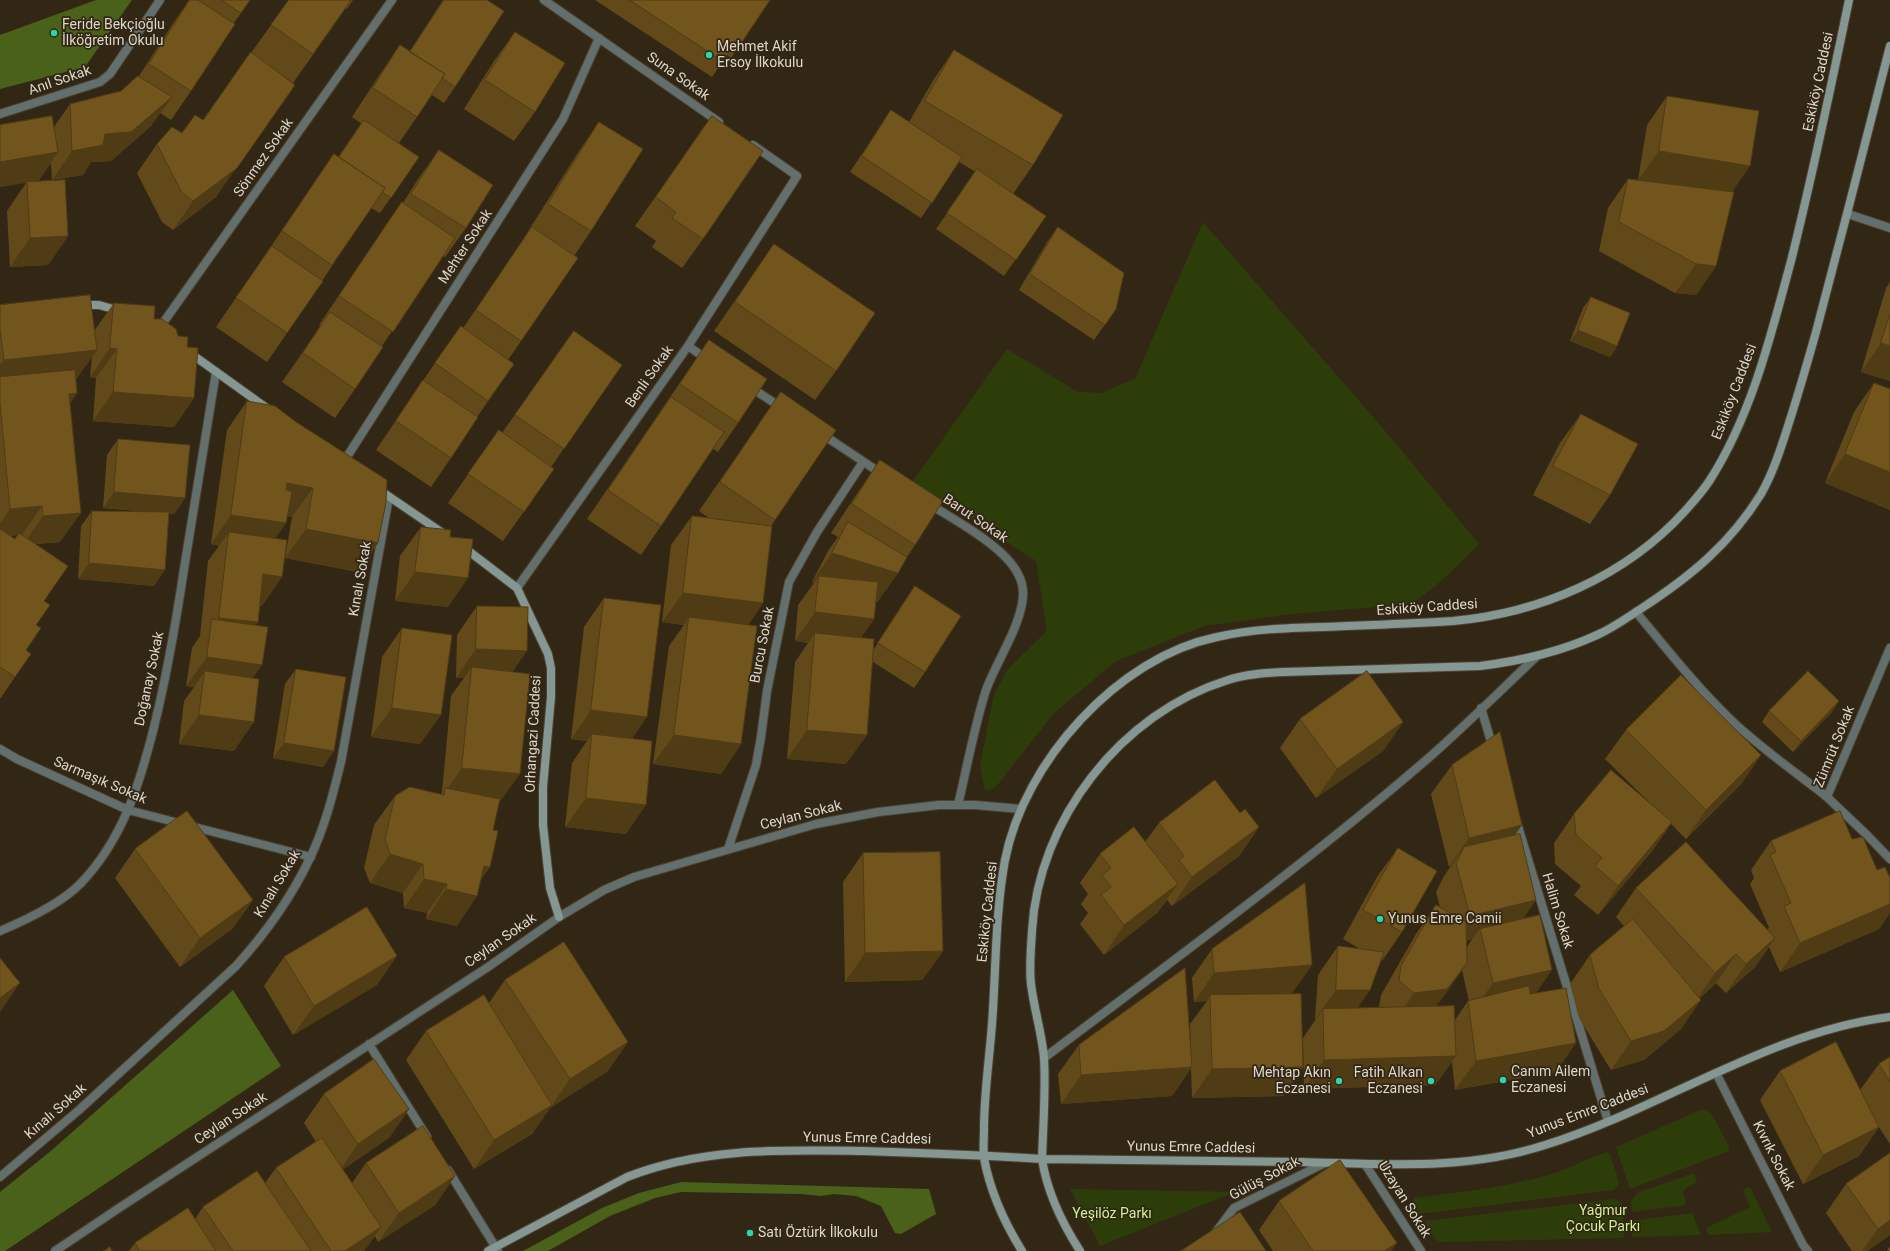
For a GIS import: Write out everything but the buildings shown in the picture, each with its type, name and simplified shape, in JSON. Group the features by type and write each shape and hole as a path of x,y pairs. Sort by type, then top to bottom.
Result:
{"street":[{"name":"Anıl Sokak","path":"0,114 100,82 110,74 160,0"},
{"name":"Sönmez Sokak","path":"158,331 392,0"},
{"name":"Suna Sokak","path":"544,0 727,127"},
{"name":"Eskiköy Caddesi","path":"1022,1251 997,1204 988,1177 984,1155 984,1104 992,1024 998,912 1006,858 1021,809 1039,775 1062,742 1090,710 1121,684 1151,662 1180,648 1214,637 1254,630 1439,622 1479,619 1510,612 1543,602 1576,589 1614,570 1645,550 1670,527 1709,482 1732,442 1750,397 1784,287 1813,175 1849,0"},
{"name":"Mehter Sokak","path":"343,464 563,119 600,38"},
{"path":"1080,1251 1050,1193 1042,1159 1044,1058 1031,983 1032,930 1037,893 1049,850 1071,806 1098,768 1135,732 1165,709 1229,679 1255,674 1480,666 1511,662 1537,656 1598,635 1636,612 1692,574 1714,554 1732,535 1762,492 1783,442 1804,375 1848,214 1890,46"},
{"name":"Benli Sokak","path":"517,588 688,346 797,176 746,140"},
{"path":"1848,214 1890,228"},
{"path":"72,305 99,305 129,314"},
{"path":"688,346 714,363"},
{"path":"184,349 273,413"},
{"name":"Doğanay Sokak","path":"0,931 50,906 81,884 116,836 142,774 168,666 216,372"},
{"path":"740,380 792,415"},
{"path":"811,428 890,479"},
{"name":"Burcu Sokak","path":"728,849 756,765 767,691 789,582 817,532 863,462"},
{"name":"Orhangazi Caddesi","path":"372,484 467,549 517,588 548,654 551,668 551,697 543,787 543,824 550,888 559,917"},
{"name":"Kınalı Sokak","path":"0,1177 79,1110 236,966 250,951 275,917 296,884 311,857 333,795 341,762 389,497"},
{"name":"Barut Sokak","path":"924,500 964,526 1009,559 1019,575 1023,590 1022,603 1017,620 987,689 976,725 958,805"},
{"path":"1636,612 1697,684 1729,718 1764,749 1827,797"},
{"name":"Zümrüt Sokak","path":"1890,648 1827,797 1890,859"},
{"path":"1044,1058 1359,816 1426,760 1537,656"},
{"path":"1482,708 1497,758"},
{"name":"Sarmaşık Sokak","path":"0,749 17,759 128,810 311,857"},
{"name":"Ceylan Sokak","path":"55,1251 118,1208 488,967 559,917 604,890 634,877 816,824 878,812 939,805 1021,809"},
{"name":"Halim Sokak","path":"1513,811 1608,1121"},
{"name":"Yunus Emre Caddesi","path":"494,1250 627,1177 650,1168 712,1154 784,1151 984,1155 1042,1159 1430,1165 1497,1158 1546,1145 1608,1121 1716,1072 1805,1037 1845,1024 1890,1017"},
{"path":"369,1044 432,1146"},
{"name":"Kıvrık Sokak","path":"1716,1072 1803,1245 1808,1251"},
{"name":"Gülüş Sokak","path":"1211,1238 1234,1208 1325,1163"},
{"name":"Uzayan Sokak","path":"1365,1164 1421,1251"},
{"path":"445,1166 494,1250"}],"green space":[{"name":"Feride Bekçioğlu İlköğretim Okulu","path":"96,0 132,0 85,67 0,89 0,35"},
{"path":"1203,222 1381,426 1479,544 1440,582 1412,604 1291,614 1204,626 1116,661 1054,713 995,788 985,790 980,766 994,694 1008,669 1047,631 1036,561 913,481 1007,349 1078,392 1101,393 1135,379"},
{"path":"233,990 281,1066 5,1251 0,1251 0,1192 52,1150"},
{"path":"1703,1109 1711,1113 1729,1146 1729,1151 1630,1189 1616,1147"},
{"path":"1606,1152 1610,1154 1619,1183 1614,1190 1419,1214 1413,1201 1415,1198 1484,1189 1535,1179 1559,1172"},
{"path":"1694,1173 1697,1182 1686,1188 1683,1192 1686,1205 1632,1212 1631,1202 1637,1193"},
{"path":"681,1182 929,1189 936,1214 901,1234 895,1233 881,1206 856,1196 834,1194 821,1196 801,1194 681,1192 655,1198 610,1216 548,1251 523,1251 602,1208 639,1193"},
{"path":"1750,1187 1772,1232 1709,1235 1706,1228 1750,1207 1743,1190"},
{"name":"Yeşilöz Parkı","path":"1070,1189 1235,1192 1100,1246"},
{"name":"Yağmur Çocuk Parkı","path":"1615,1199 1622,1203 1624,1238 1440,1242 1434,1238 1425,1221"},
{"path":"1692,1213 1701,1235 1632,1237 1631,1221"}],"place":[{"name":"Feride Bekçioğlu İlköğretim Okulu","path":"54,33"},
{"name":"Mehmet Akif Ersoy İlkokulu","path":"709,55"},
{"name":"Yunus Emre Camii","path":"1380,919"},
{"name":"Canım Ailem Eczanesi","path":"1503,1080"},
{"name":"Mehtap Akın Eczanesi","path":"1339,1081"},
{"name":"Fatih Alkan Eczanesi","path":"1431,1081"},
{"name":"Satı Öztürk İlkokulu","path":"750,1233"}]}
